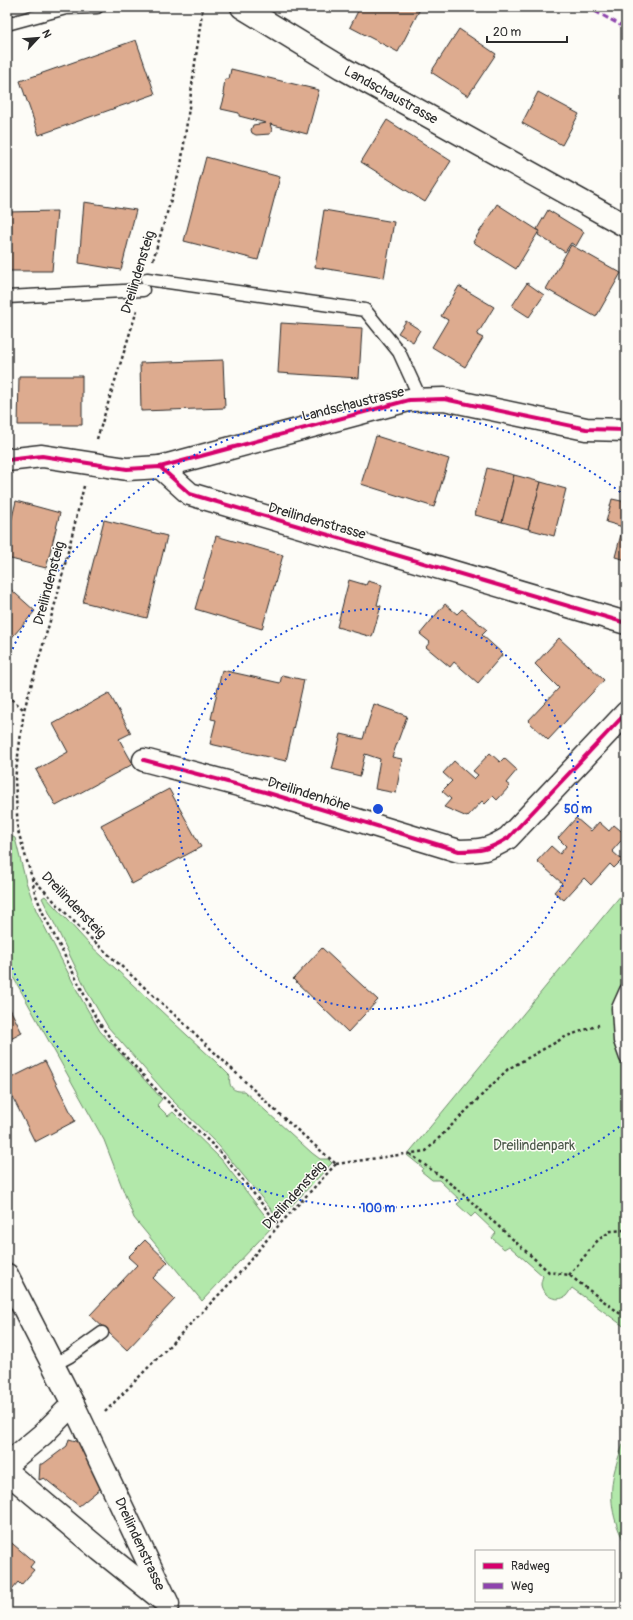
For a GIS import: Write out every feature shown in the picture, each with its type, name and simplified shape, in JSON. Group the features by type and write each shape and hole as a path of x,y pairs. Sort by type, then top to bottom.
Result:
{"street":[{"name":"Landschaustrasse","path":"242,7 342,68 626,226"},
{"name":"Landschaustrasse","path":"160,467 409,400 444,399 586,429 626,430"},
{"path":"7,460 42,456 127,469 160,467"},
{"name":"Dreilindenstrasse","path":"160,467 190,494 626,623"},
{"name":"Dreilindenhöhe","path":"144,760 265,792 459,851 478,851 494,847 508,838 626,712"},
{"name":"Dreilindenstrasse","path":"7,1275 74,1404 173,1608"},
{"path":"7,1464 43,1434 74,1404"},
{"name":"Dreilindenstrasse","path":"7,1472 100,1550 173,1608"}],"lane":[{"path":"7,24 66,8 97,7"},
{"path":"7,296 145,285 365,310 399,352 422,400"},
{"path":"626,990 618,1008 620,1041 626,1058"},
{"path":"53,1365 70,1356 102,1334"}],"path":[{"path":"7,695 24,710"},
{"path":"32,878 43,913 98,1020 116,1046 164,1098 221,1153 279,1225"},
{"path":"336,1164 426,1151 508,1069 567,1036 619,1018"},
{"path":"410,1153 455,1187 549,1272 569,1275 626,1318"},
{"path":"569,1275 598,1240 611,1231 626,1230"}],"green space":[{"path":"7,834 15,838 26,882 36,910 82,1000 100,1031 162,1099 157,1105 168,1116 173,1112 221,1159 267,1218 272,1227 202,1301 134,1218 104,1140 7,966"},
{"name":"Dreilindenpark","path":"626,889 626,1328 572,1288 566,1296 559,1299 547,1295 542,1289 541,1285 543,1276 509,1246 504,1249 492,1238 496,1233 475,1213 471,1217 457,1204 461,1201 439,1180 432,1180 421,1171 423,1168 407,1155"},
{"path":"45,896 89,944 230,1076 230,1083 234,1090 244,1091 312,1153 320,1159 328,1159 332,1163 279,1219 219,1146 170,1098 108,1027 88,993 42,898"},
{"path":"626,1433 626,1544 617,1527 613,1508 612,1488 616,1464"}],"building":[{"path":"360,7 421,7 398,52 350,27"},
{"path":"459,29 496,54 468,96 431,72"},
{"path":"136,40 155,94 39,135 20,81"},
{"path":"231,69 319,90 307,134 270,124 272,130 270,134 256,135 252,133 251,130 253,125 266,123 239,116 239,113 221,109 225,95 223,94 225,79 229,79"},
{"path":"538,92 579,114 562,145 522,123"},
{"path":"387,120 451,161 425,202 361,162"},
{"path":"206,157 280,177 258,260 184,241"},
{"path":"84,202 136,210 121,270 79,263"},
{"path":"497,204 539,231 516,269 473,242"},
{"path":"324,210 394,222 384,278 315,267"},
{"path":"548,210 584,232 576,246 571,243 565,252 538,235 540,231 537,229"},
{"path":"57,211 52,271 9,271 7,212"},
{"path":"571,245 621,273 596,317 546,289"},
{"path":"527,283 544,295 529,317 512,306"},
{"path":"459,286 494,307 477,335 483,338 465,367 432,347 448,320 441,316"},
{"path":"406,321 420,330 413,342 398,333"},
{"path":"281,323 362,328 359,378 278,373"},
{"path":"223,360 225,408 141,411 140,363"},
{"path":"19,376 82,376 82,425 18,425"},
{"path":"376,436 449,459 434,507 361,484"},
{"path":"487,468 514,475 502,522 475,515"},
{"path":"514,475 541,482 528,529 502,522"},
{"path":"541,482 566,489 554,536 528,529"},
{"path":"612,499 626,502 626,560 615,557 623,527 606,522"},
{"path":"16,501 60,513 46,568 7,558 7,539"},
{"path":"104,520 167,536 147,618 83,602"},
{"path":"216,536 283,555 262,629 195,609"},
{"path":"349,580 366,585 368,581 382,585 377,605 381,606 372,637 337,627"},
{"path":"7,586 35,611 7,643"},
{"path":"445,604 457,614 462,609 487,630 482,635 503,654 478,683 454,662 450,667 426,647 430,642 420,634"},
{"path":"559,638 604,680 548,740 528,721 559,688 535,664"},
{"path":"222,670 280,683 282,675 304,680 286,761 210,744 216,720 211,719"},
{"path":"109,693 131,733 119,739 133,764 56,806 36,770 68,752 53,724"},
{"path":"374,704 407,716 392,757 402,759 396,793 375,789 380,759 365,754 360,776 332,769 341,734 363,739"},
{"path":"490,753 500,762 504,758 517,770 506,783 510,786 497,800 493,796 485,804 482,801 467,817 444,807 451,799 442,791 452,781 443,773 454,761 474,779 478,775 473,771"},
{"path":"169,789 201,847 132,884 101,825"},
{"path":"576,818 591,831 599,822 609,831 614,825 626,835 612,851 622,860 614,868 610,864 591,885 584,878 564,900 554,892 562,883 537,861 551,846 560,854 566,846 558,838"},
{"path":"322,948 378,1000 348,1032 293,979"},
{"path":"7,1003 22,1033 7,1041"},
{"path":"45,1061 75,1121 35,1142 7,1086 7,1080"},
{"path":"145,1240 168,1262 153,1278 175,1299 127,1350 90,1315 137,1265 128,1257"},
{"path":"69,1439 83,1443 82,1449 101,1488 79,1506 44,1478 39,1480 40,1464 43,1464 67,1446"},
{"path":"7,1539 34,1562 30,1567 34,1570 21,1585 18,1582 7,1595"}],"marked path":[{"path":"587,7 626,28"}],"cycle path":[{"path":"160,467 409,400 444,399 586,429 626,430"},
{"path":"7,460 42,456 127,469 160,467 190,494 626,623"},
{"path":"144,760 265,792 459,851 473,851 485,849 508,838 626,713"}]}
